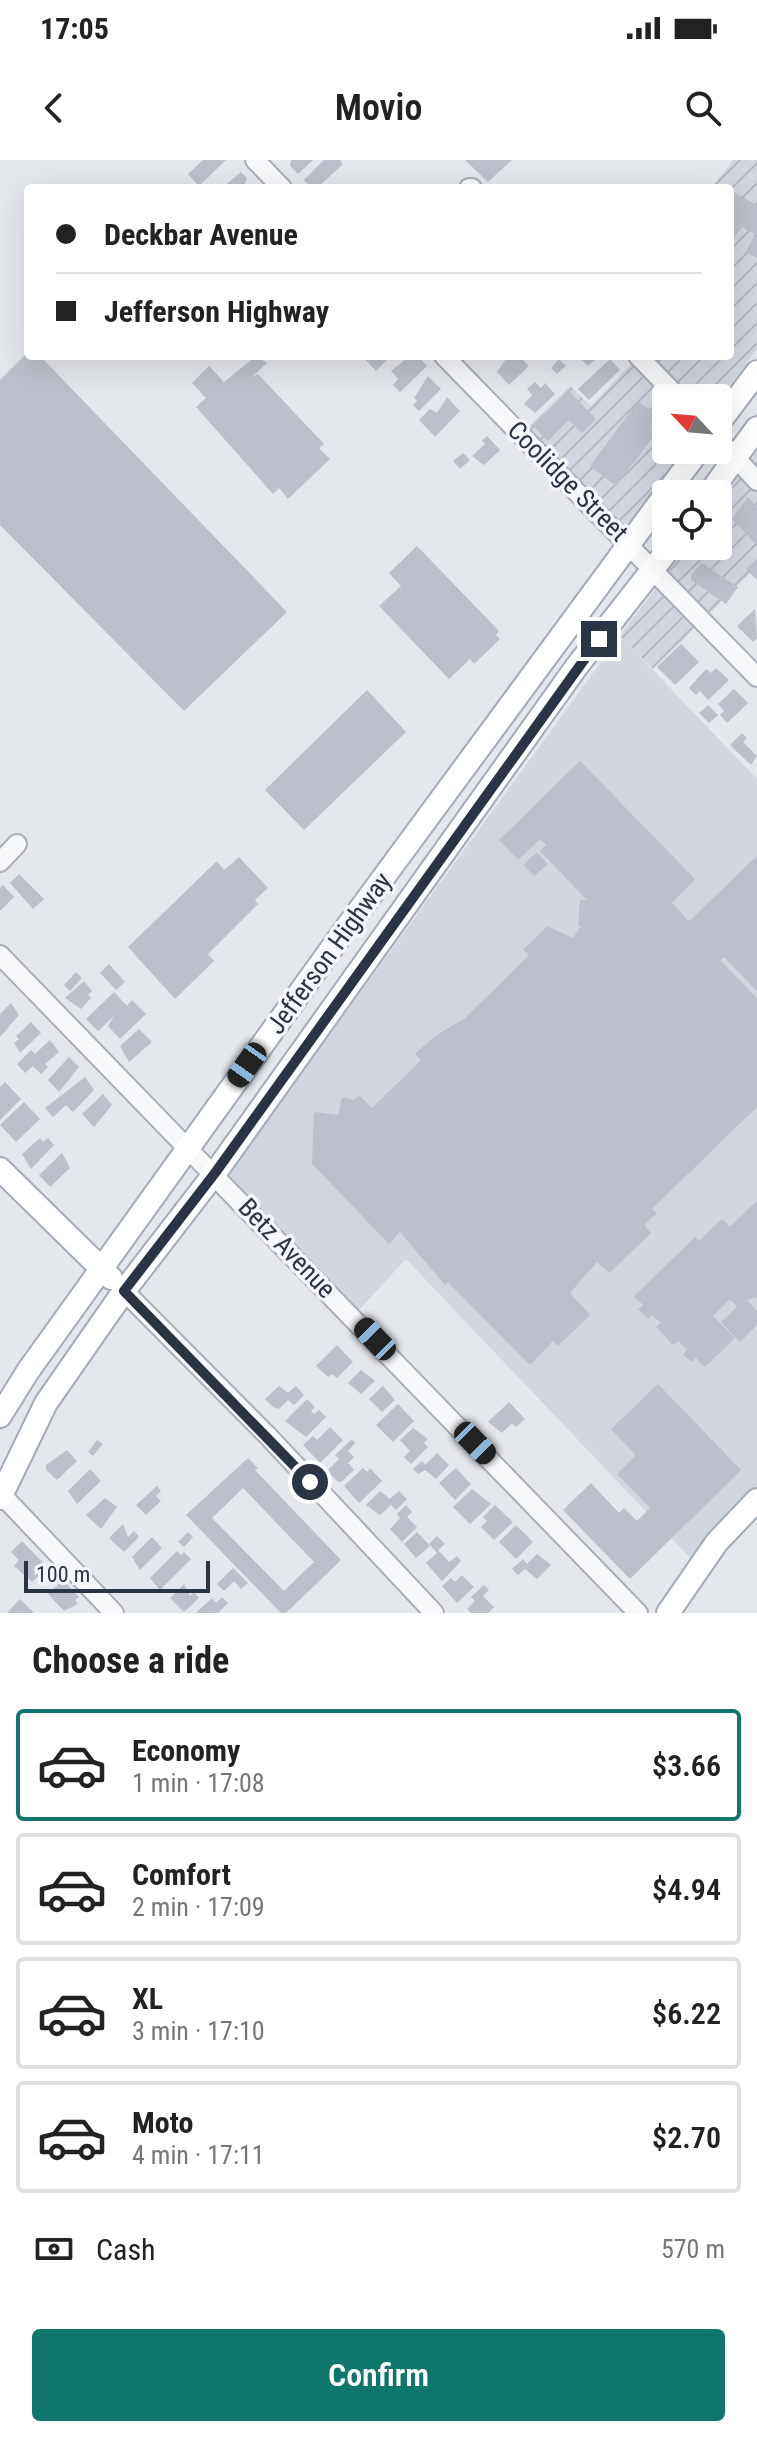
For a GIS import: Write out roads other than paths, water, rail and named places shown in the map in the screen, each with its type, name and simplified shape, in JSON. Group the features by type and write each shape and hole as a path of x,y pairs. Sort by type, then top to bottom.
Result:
{"main road":[{"path":"732,405 757,372"},
{"path":"719,480 757,428"},
{"name":"Jefferson Highway","path":"0,1416 101,1268 347,927 652,513"},
{"name":"Jefferson Highway","path":"0,1496 46,1403 124,1291 215,1173 577,666 660,560"},
{"path":"0,1169 124,1291"},
{"path":"668,1613 717,1542 757,1500"}],"street":[{"path":"255,160 278,184"},
{"name":"Coolidge Street","path":"448,360 757,677"},
{"path":"642,360 665,384"},
{"path":"732,455 757,481"},
{"path":"0,862 17,844"},
{"name":"Betz Avenue","path":"0,955 215,1173 638,1613"},
{"path":"124,1291 267,1435 434,1613"},
{"path":"0,1496 114,1613"}]}
